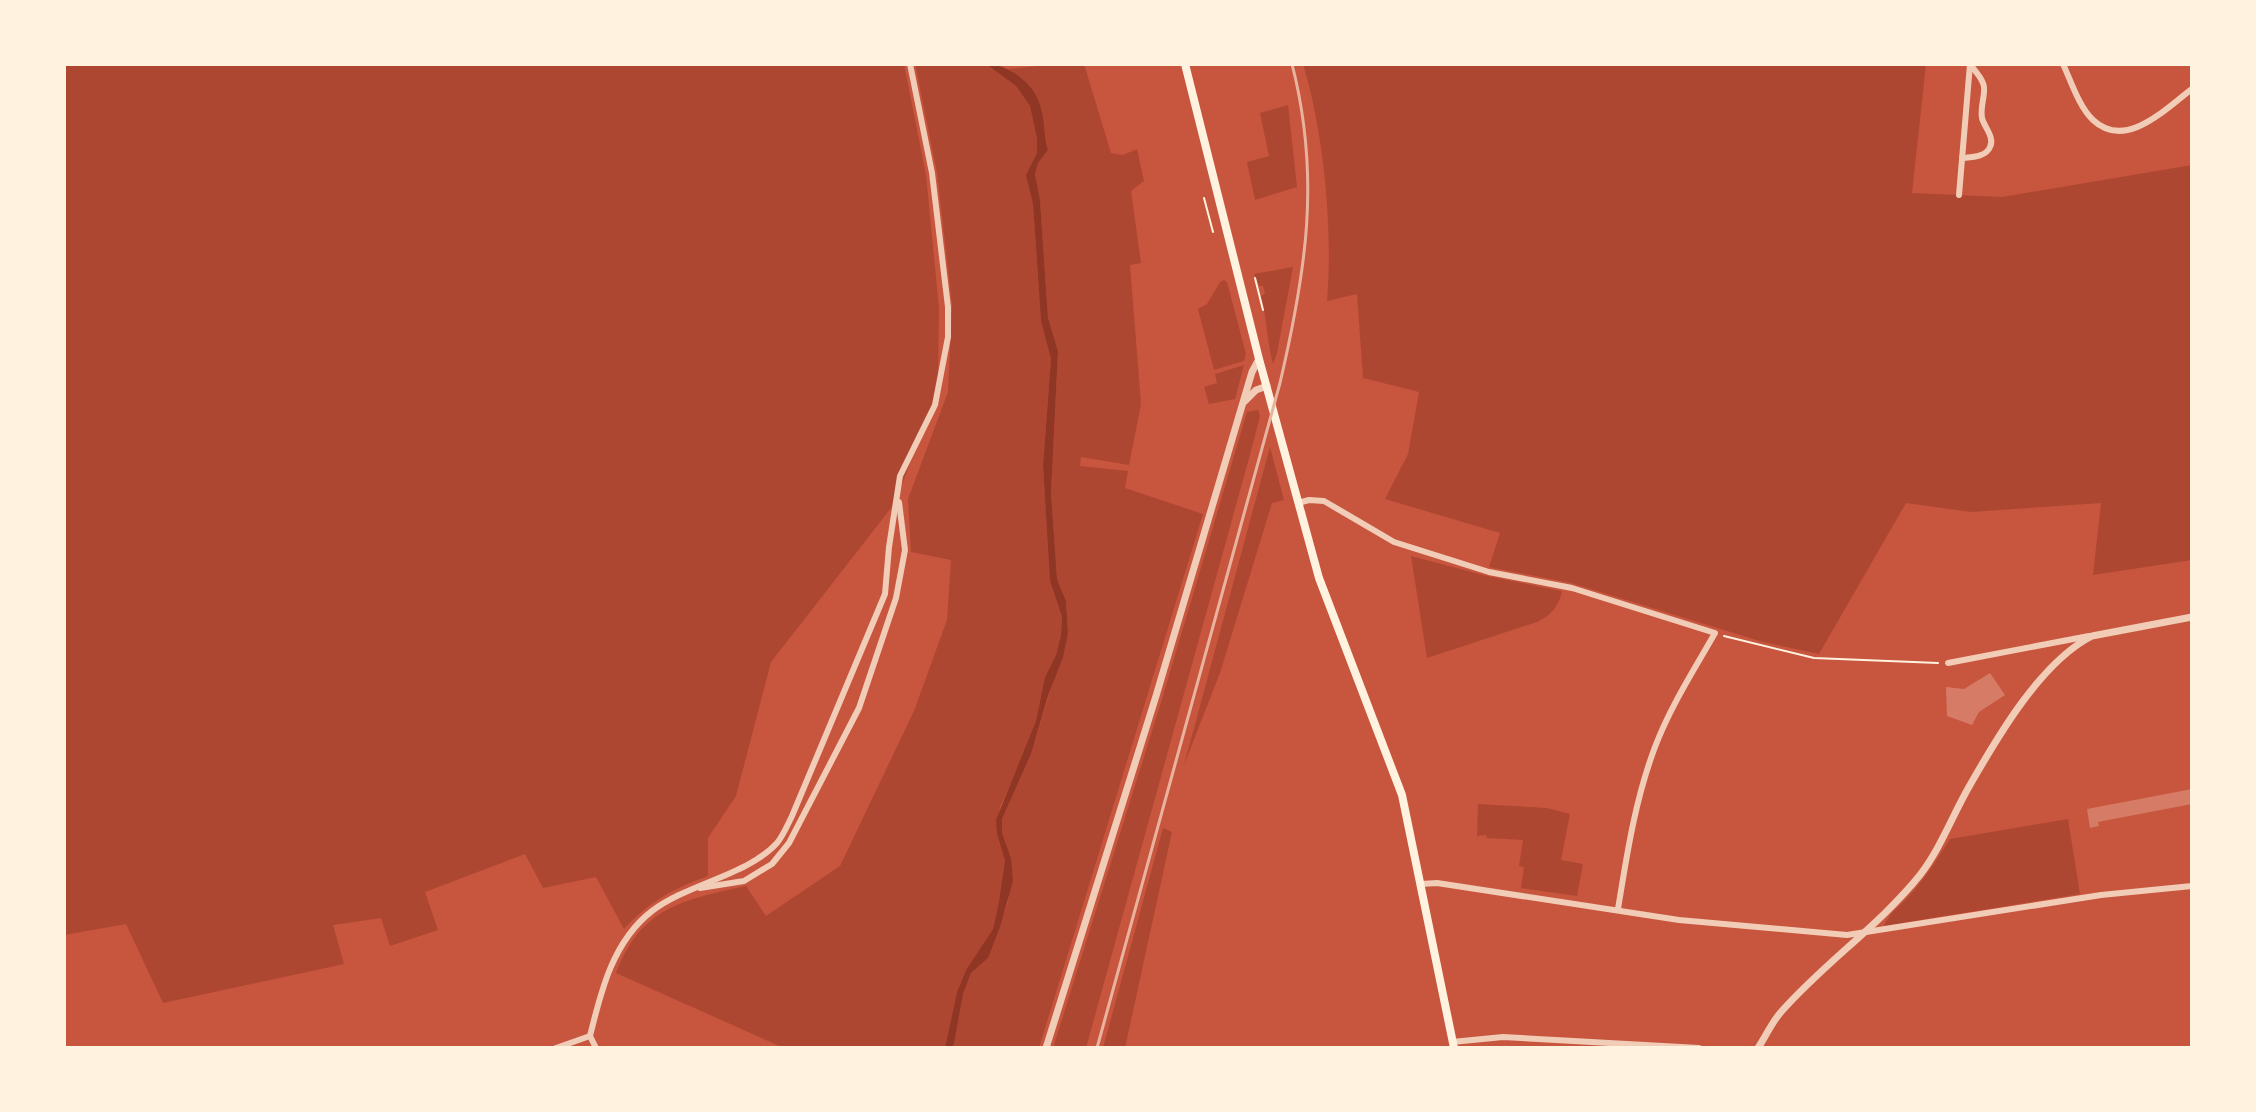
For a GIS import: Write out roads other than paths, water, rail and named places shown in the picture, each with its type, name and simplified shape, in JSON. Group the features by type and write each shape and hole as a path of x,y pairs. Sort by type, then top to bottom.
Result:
{"main road":[{"path":"1185,64 1259,359 1326,598 1397,781 1453,1045"}],"street":[{"path":"596,1048 590,1036 602,988 622,945 649,913 671,898 749,863 777,843 792,816 885,594 900,476 935,405 948,337 948,307 932,173 910,64"},
{"path":"1962,158 1984,155 1992,139 1982,121 1982,80 1970,64"},
{"path":"1959,195 1970,64"},
{"path":"2063,64 2093,120 2113,130 2140,128 2192,89"},
{"path":"1046,1048 1156,696 1252,372 1259,359"},
{"path":"1242,406 1250,395 1267,386"},
{"path":"693,889 744,881 772,864 795,831 859,708 896,598 905,550 898,493"},
{"path":"1298,503 1324,501 1394,542 1476,568 1572,588 1715,633 1674,705 1655,746 1633,820 1618,909"},
{"path":"1948,663 2192,617"},
{"path":"1758,1048 1780,1013 1920,875 1977,774 2037,684 2062,656 2092,636"},
{"path":"1421,884 1437,883 1679,920 1860,935 2101,895 2192,886"},
{"path":"556,1048 590,1036"},
{"path":"1453,1045 1503,1037 1699,1048"}],"railway":[{"path":"1097,1048 1280,383 1297,302 1307,224 1308,185 1301,106 1292,64"}]}
